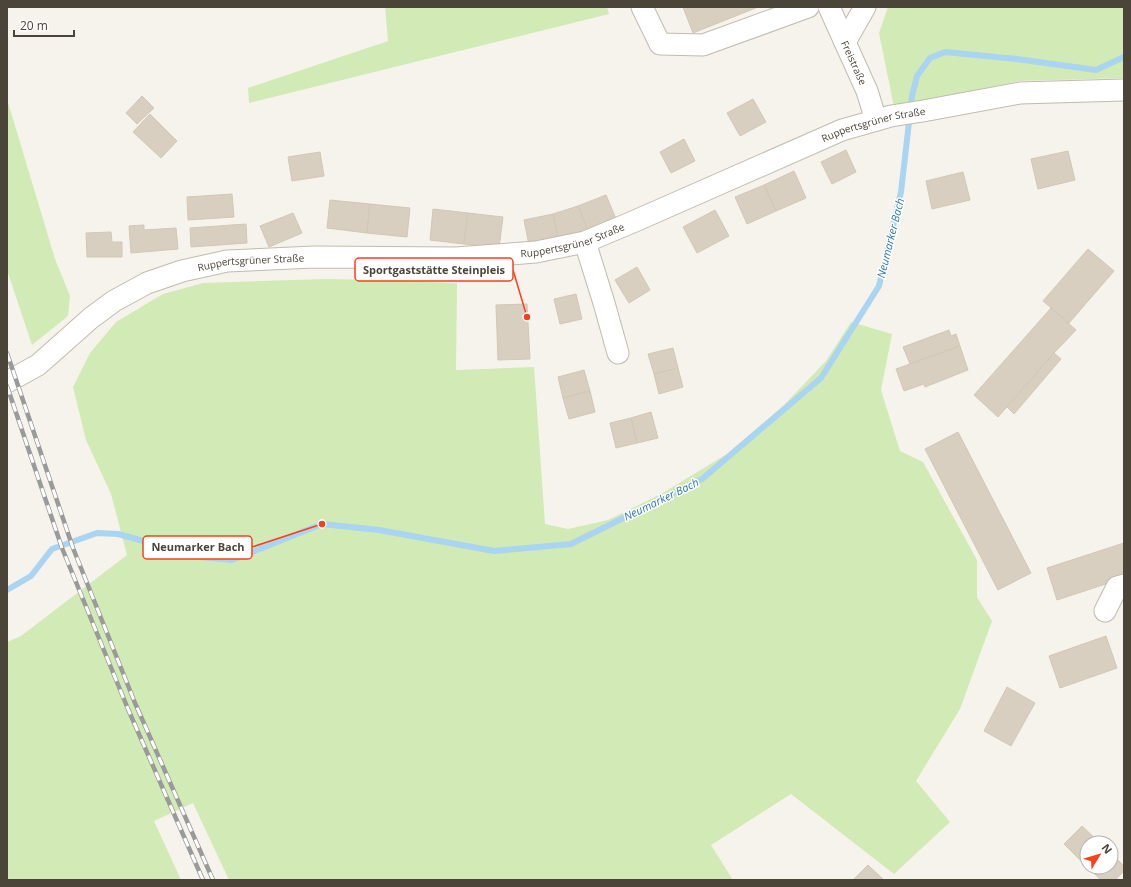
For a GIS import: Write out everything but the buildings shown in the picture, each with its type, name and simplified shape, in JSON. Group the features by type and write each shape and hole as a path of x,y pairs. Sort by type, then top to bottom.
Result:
{"street":[{"path":"642,7 660,44 703,45 808,7"},
{"name":"Freistraße","path":"829,7 868,91 883,118"},
{"path":"845,42 865,7"},
{"name":"Ruppertsgrüner Straße","path":"7,382 38,365 91,318 114,301 148,283 182,270 227,261 314,257 456,258 536,252 585,242 842,130 883,118 1020,93 1124,90"},
{"path":"585,242 618,353"},
{"path":"1105,611 1117,587 1124,585"}],"green space":[{"path":"385,7 607,7 609,14 249,103 248,88 388,41"},
{"path":"888,7 1124,7 1124,78 1019,81 894,107 879,33"},
{"path":"7,99 55,259 70,296 68,316 32,345 7,270"},
{"path":"327,279 457,283 456,370 534,367 545,524 568,529 608,520 661,494 727,454 783,406 826,361 851,322 892,334 881,390 900,451 923,462 977,560 977,597 992,621 960,709 916,781 950,822 894,874 791,794 711,845 733,880 229,880 193,803 154,821 181,880 7,880 7,642 21,636 127,555 111,494 86,440 73,387 90,353 116,322 163,294 203,283"}],"waterway":[{"name":"Neumarker Bach","path":"7,590 31,576 52,549 97,533 118,534 190,556 232,560 322,524 379,530 494,551 571,544 702,479 821,378 879,286 901,192 912,96 917,76 930,58 945,52 1017,59 1096,70 1124,57"}],"railway":[{"path":"7,353 73,548 135,703 213,880"},
{"path":"7,386 62,548 128,709 203,880"}],"place":[{"name":"Sportgaststätte Steinpleis","path":"527,317"},
{"name":"Neumarker Bach","path":"322,524"}]}
